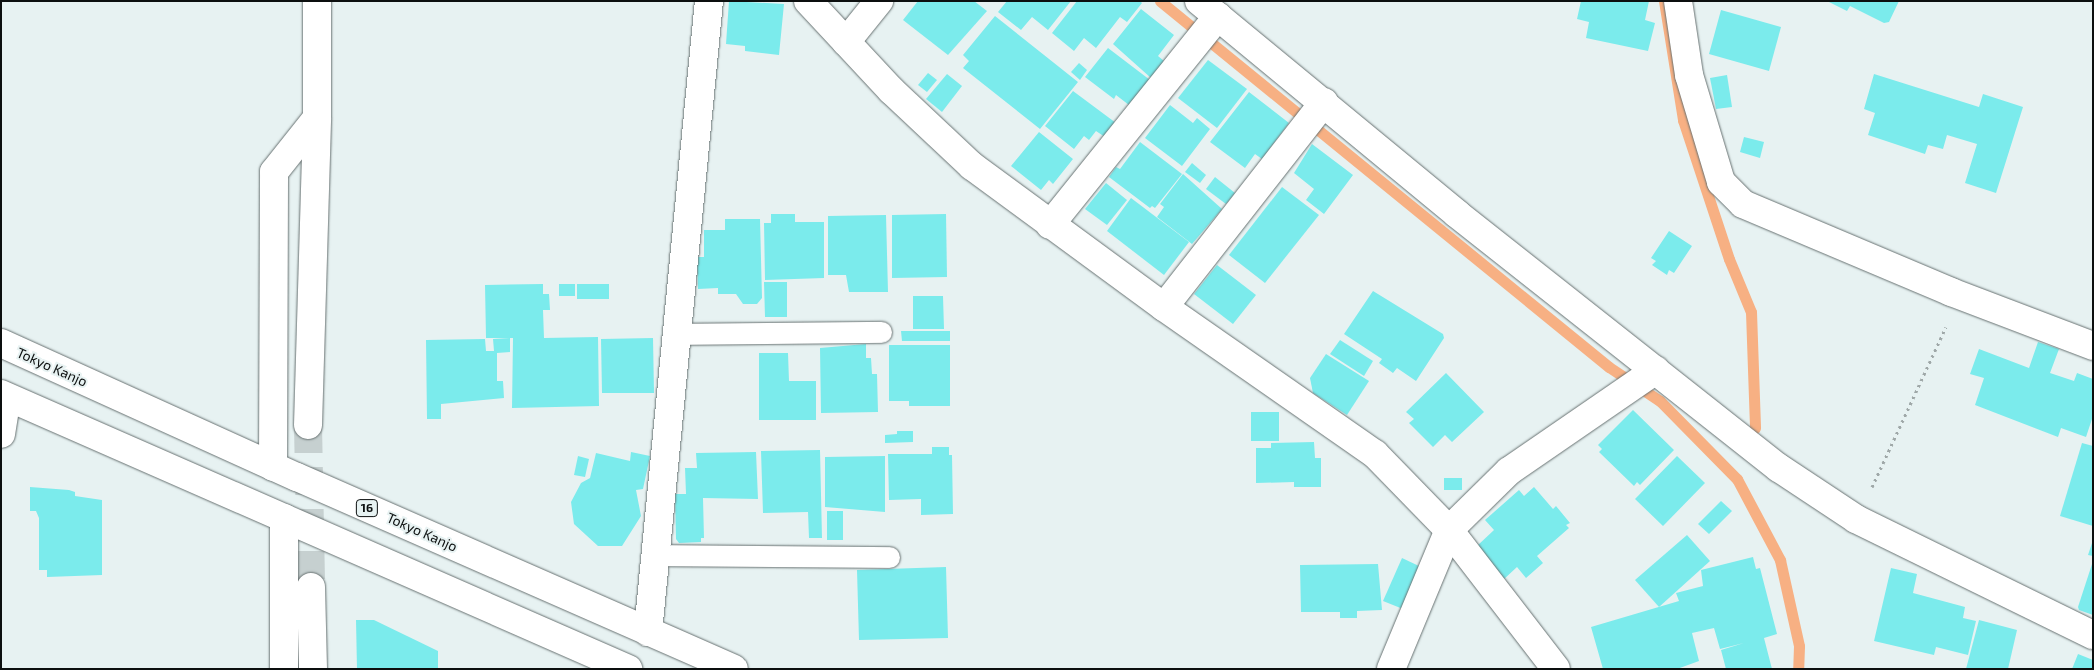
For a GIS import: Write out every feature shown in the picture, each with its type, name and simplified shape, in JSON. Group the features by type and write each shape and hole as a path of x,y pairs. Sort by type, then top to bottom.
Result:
{"main road":[{"path":"308,425 317,118 317,1"},
{"path":"648,632 709,1"},
{"path":"808,1 892,92 972,166 1164,307 1375,454 1449,530 1556,669"},
{"path":"846,42 879,1"},
{"path":"1678,1 1689,75 1721,182 1742,204 1951,292 2093,346"},
{"path":"1050,225 1204,23 1312,117 1458,214 1779,468 1856,519 2093,635"},
{"path":"1164,307 1312,117"},
{"path":"273,467 274,172 317,118"},
{"name":"Tokyo Kanjo","path":"1,343 273,467 734,669"},
{"path":"1391,669 1449,530 1509,471 1656,370"},
{"path":"1,434 4,395 628,669"},
{"path":"284,518 284,669"},
{"path":"311,587 313,669"}],"lane":[{"path":"677,334 881,332"},
{"path":"656,555 888,557"}],"path":[{"path":"1856,519 1948,323 1951,292"}],"building":[{"path":"729,1 784,4 779,55 745,51 745,46 726,44"},
{"path":"918,1 974,1 987,11 948,55 903,20"},
{"path":"1007,1 1071,1 1048,30 1032,17 1021,30 998,12"},
{"path":"1077,1 1140,1 1142,3 1127,22 1120,17 1096,48 1084,38 1074,51 1052,33"},
{"path":"1581,1 1649,1 1645,20 1655,23 1648,51 1586,38 1589,22 1577,19"},
{"path":"1827,1 1899,1 1889,22 1884,23 1850,6 1847,11"},
{"path":"1141,9 1174,35 1158,56 1164,61 1151,78 1113,44"},
{"path":"1721,10 1781,27 1769,71 1709,54"},
{"path":"995,16 1078,82 1040,129 963,68 969,61 963,55"},
{"path":"1108,48 1150,80 1129,105 1116,95 1114,99 1085,77"},
{"path":"1208,60 1247,89 1217,128 1178,98"},
{"path":"1079,63 1087,70 1080,80 1071,72"},
{"path":"928,73 937,80 927,92 918,85"},
{"path":"947,74 962,86 942,112 926,99"},
{"path":"1874,74 1979,107 1983,94 2023,107 1996,193 1965,183 1977,144 1947,135 1943,149 1928,145 1925,154 1868,135 1875,113 1864,109"},
{"path":"1727,75 1732,107 1716,109 1710,78"},
{"path":"1073,91 1116,123 1105,137 1096,131 1089,140 1084,136 1074,149 1045,126"},
{"path":"1249,92 1289,123 1262,159 1255,154 1245,168 1210,142"},
{"path":"1170,105 1193,123 1197,118 1210,129 1182,166 1145,138"},
{"path":"1039,132 1073,159 1053,184 1049,180 1041,190 1011,166"},
{"path":"1744,137 1764,142 1760,158 1740,152"},
{"path":"1140,142 1182,174 1155,208 1152,206 1150,208 1109,177 1116,167 1120,169"},
{"path":"1312,144 1353,175 1324,214 1306,200 1314,189 1294,173"},
{"path":"1192,163 1206,175 1200,183 1185,172"},
{"path":"1183,174 1222,209 1192,244 1157,217 1164,207 1160,204"},
{"path":"1215,177 1235,193 1226,204 1206,189"},
{"path":"1106,183 1127,200 1107,225 1085,209"},
{"path":"1282,187 1319,215 1265,283 1229,255"},
{"path":"1131,198 1189,242 1164,275 1107,231"},
{"path":"771,214 795,214 795,222 824,222 824,278 765,280 764,223 771,223"},
{"path":"946,214 947,277 892,278 892,215"},
{"path":"886,215 888,292 849,292 846,275 828,275 828,216"},
{"path":"725,219 760,219 762,298 757,304 743,304 736,294 718,294 718,288 698,289 697,257 704,257 704,230 725,230"},
{"path":"1669,231 1692,246 1674,273 1669,270 1667,275 1652,265 1656,261 1651,258"},
{"path":"1217,265 1256,295 1233,324 1194,294"},
{"path":"764,282 787,282 787,317 765,317"},
{"path":"543,284 543,294 549,294 550,310 543,310 544,338 598,337 599,406 512,408 513,338 486,338 485,285"},
{"path":"559,284 575,284 575,296 559,296"},
{"path":"577,284 609,284 609,299 577,299"},
{"path":"1373,291 1443,334 1444,338 1416,381 1397,368 1393,373 1379,363 1382,359 1344,334"},
{"path":"913,296 943,296 944,329 913,329"},
{"path":"901,331 950,331 950,341 902,341"},
{"path":"510,338 510,352 497,353 497,381 503,381 504,398 441,404 441,419 427,419 426,340 485,339 486,351 494,351 493,339"},
{"path":"653,338 654,393 602,393 601,339"},
{"path":"1340,340 1373,361 1364,376 1330,354"},
{"path":"2038,342 2059,349 2050,373 2074,381 2077,373 2093,379 2093,416 2086,437 2061,428 2058,437 1975,405 1984,378 1970,374 1979,349 2029,368"},
{"path":"866,344 866,358 871,358 872,374 877,374 878,412 821,413 820,348"},
{"path":"889,345 950,345 950,406 909,406 909,401 889,401"},
{"path":"759,353 788,353 789,381 816,381 816,420 759,420"},
{"path":"1326,354 1369,381 1347,415 1313,393 1310,378"},
{"path":"1446,373 1484,412 1452,442 1445,435 1433,447 1409,423 1414,419 1406,412"},
{"path":"1633,410 1674,450 1640,485 1637,482 1634,486 1599,452 1602,449 1598,445"},
{"path":"1251,412 1279,412 1279,441 1251,441"},
{"path":"897,431 913,431 913,442 885,443 885,435 897,434"},
{"path":"1314,442 1315,458 1321,458 1321,487 1294,487 1294,482 1256,483 1256,448 1271,448 1271,443"},
{"path":"2082,443 2093,446 2093,526 2060,516"},
{"path":"932,447 949,447 949,455 952,455 953,514 921,515 921,499 889,500 888,454 932,454"},
{"path":"820,450 822,538 809,538 808,512 763,513 761,451"},
{"path":"631,452 650,456 643,489 636,490 641,516 622,546 598,546 574,524 571,502 581,483 590,478 596,453 630,461"},
{"path":"756,452 758,499 703,498 704,538 701,538 701,542 679,543 676,539 675,494 686,494 685,468 697,468 696,453"},
{"path":"578,456 589,459 585,477 574,475"},
{"path":"885,456 885,512 825,507 825,457"},
{"path":"1677,456 1705,483 1663,526 1635,499"},
{"path":"1444,478 1462,478 1462,490 1444,490"},
{"path":"30,487 69,490 75,492 75,496 102,500 102,575 47,577 47,570 39,570 39,518 36,511 30,511"},
{"path":"1534,487 1553,509 1556,506 1570,523 1566,525 1569,528 1537,556 1543,563 1526,578 1517,567 1503,580 1477,546 1494,530 1485,520 1519,490 1524,496"},
{"path":"1721,501 1732,511 1709,534 1698,524"},
{"path":"827,511 843,511 843,540 827,540"},
{"path":"1687,535 1710,561 1659,607 1635,580"},
{"path":"2093,543 2093,556 2088,555"},
{"path":"1753,557 1756,569 1760,568 1777,634 1764,638 1772,669 1726,669 1721,650 1744,643 1720,649 1714,628 1692,633 1699,661 1677,669 1603,669 1591,627 1679,601 1676,593 1703,586 1701,570"},
{"path":"1402,558 1421,567 1403,609 1383,601"},
{"path":"2093,561 2093,615 2079,610 2078,607"},
{"path":"1378,564 1382,610 1357,611 1357,618 1340,618 1340,612 1301,612 1300,565"},
{"path":"946,567 948,638 859,640 857,570"},
{"path":"1891,568 1917,574 1913,593 1965,607 1963,618 1976,621 1968,655 1936,647 1934,655 1874,641"},
{"path":"356,620 374,620 438,651 438,669 357,669"},
{"path":"1979,620 2017,630 2008,669 1966,669"},
{"path":"2078,654 2093,660 2093,669 2072,669"}],"waterway":[{"path":"1160,1 1609,367 1660,401 1737,479 1780,560 1799,646 1798,669"},
{"path":"1664,1 1683,120 1729,259 1751,312 1755,428"}],"tunnel":[{"path":"308,425 311,587"}]}
